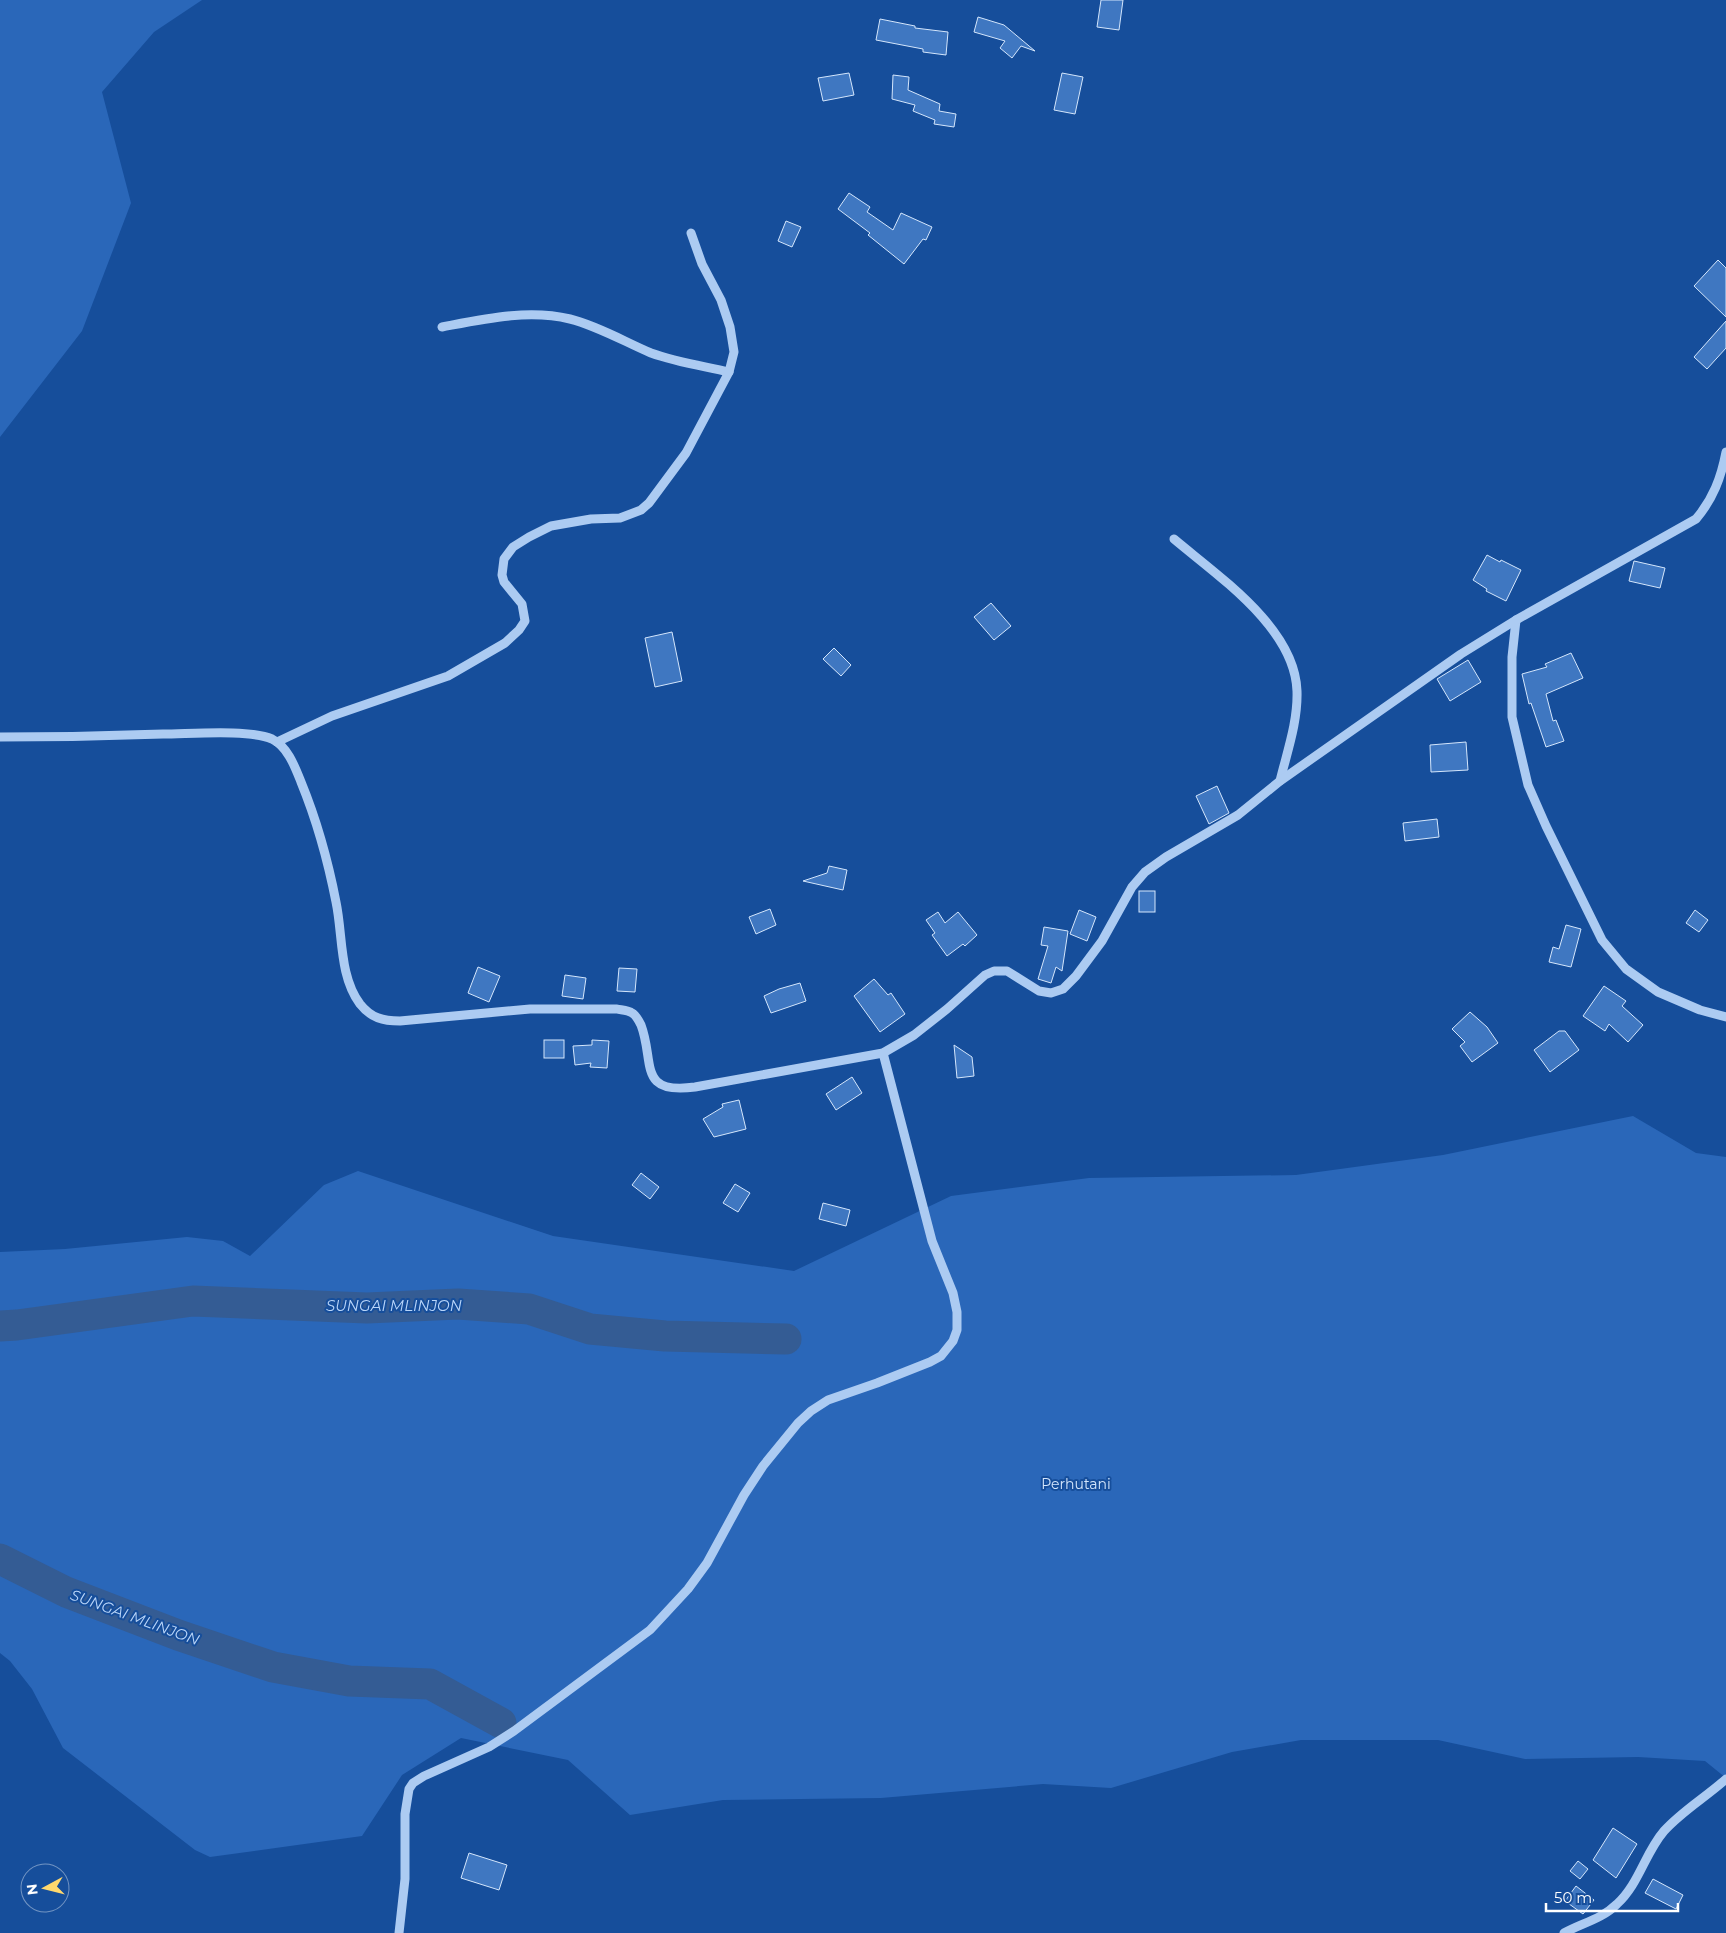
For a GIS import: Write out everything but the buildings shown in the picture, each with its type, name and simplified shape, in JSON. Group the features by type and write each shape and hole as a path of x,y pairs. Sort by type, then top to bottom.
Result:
{"street":[{"path":"277,742 332,716 448,676 505,643 523,625 525,617 522,604 504,582 502,575 504,559 513,547 551,526 591,519 620,518 641,510 649,504 686,453 733,361 734,352 730,327 721,300 702,264 691,233"},
{"path":"442,328 487,319 519,315 545,315 586,324 653,354 680,362 729,372"},
{"path":"0,737 225,733 261,736 277,742 286,751 295,768 307,797 326,857 336,905 345,968 354,993 361,1004 377,1019 400,1021 530,1009 626,1010 636,1016 642,1028 652,1075 657,1083 672,1089 695,1087 883,1052 914,1035 994,970 1007,971 1039,991 1051,992 1063,989 1076,976 1102,941 1132,887 1145,872 1166,857 1238,815 1280,781 1461,654 1516,620 1696,519 1707,506 1716,488 1726,452"},
{"path":"1174,538 1260,616 1285,648 1293,664 1298,694 1295,723 1280,781"},
{"path":"1516,620 1512,657 1512,717 1528,785 1602,940 1626,969 1658,992 1700,1010 1726,1017"},
{"path":"399,1933 406,1879 405,1814 409,1790 413,1783 424,1776 489,1748 650,1630 688,1589 707,1563 744,1495 763,1466 798,1423 811,1411 828,1400 930,1362 941,1356 953,1341 957,1312 953,1293 932,1241 883,1052"},
{"path":"1564,1933 1590,1922 1618,1904 1630,1888 1649,1850 1665,1830 1726,1780"}],"green space":[{"path":"0,0 202,0 154,32 102,92 131,203 82,331 0,437"},
{"name":"Perhutani","path":"1633,1116 1696,1153 1726,1157 1726,1778 1705,1761 1638,1757 1525,1759 1438,1740 1301,1740 1232,1752 1111,1788 1043,1784 881,1798 723,1800 630,1815 568,1760 461,1738 402,1775 362,1836 210,1857 195,1850 63,1748 32,1689 10,1661 0,1653 0,1252 65,1249 187,1237 223,1241 250,1256 324,1185 358,1171 553,1236 794,1271 951,1196 1089,1178 1296,1175 1443,1155"}],"waterway":[{"name":"SUNGAI MLINJON","path":"0,1326 193,1301 367,1308 458,1304 529,1309 590,1329 665,1336 786,1339"},
{"name":"SUNGAI MLINJON","path":"0,1559 66,1592 178,1635 273,1667 349,1681 430,1684 501,1723"}]}
